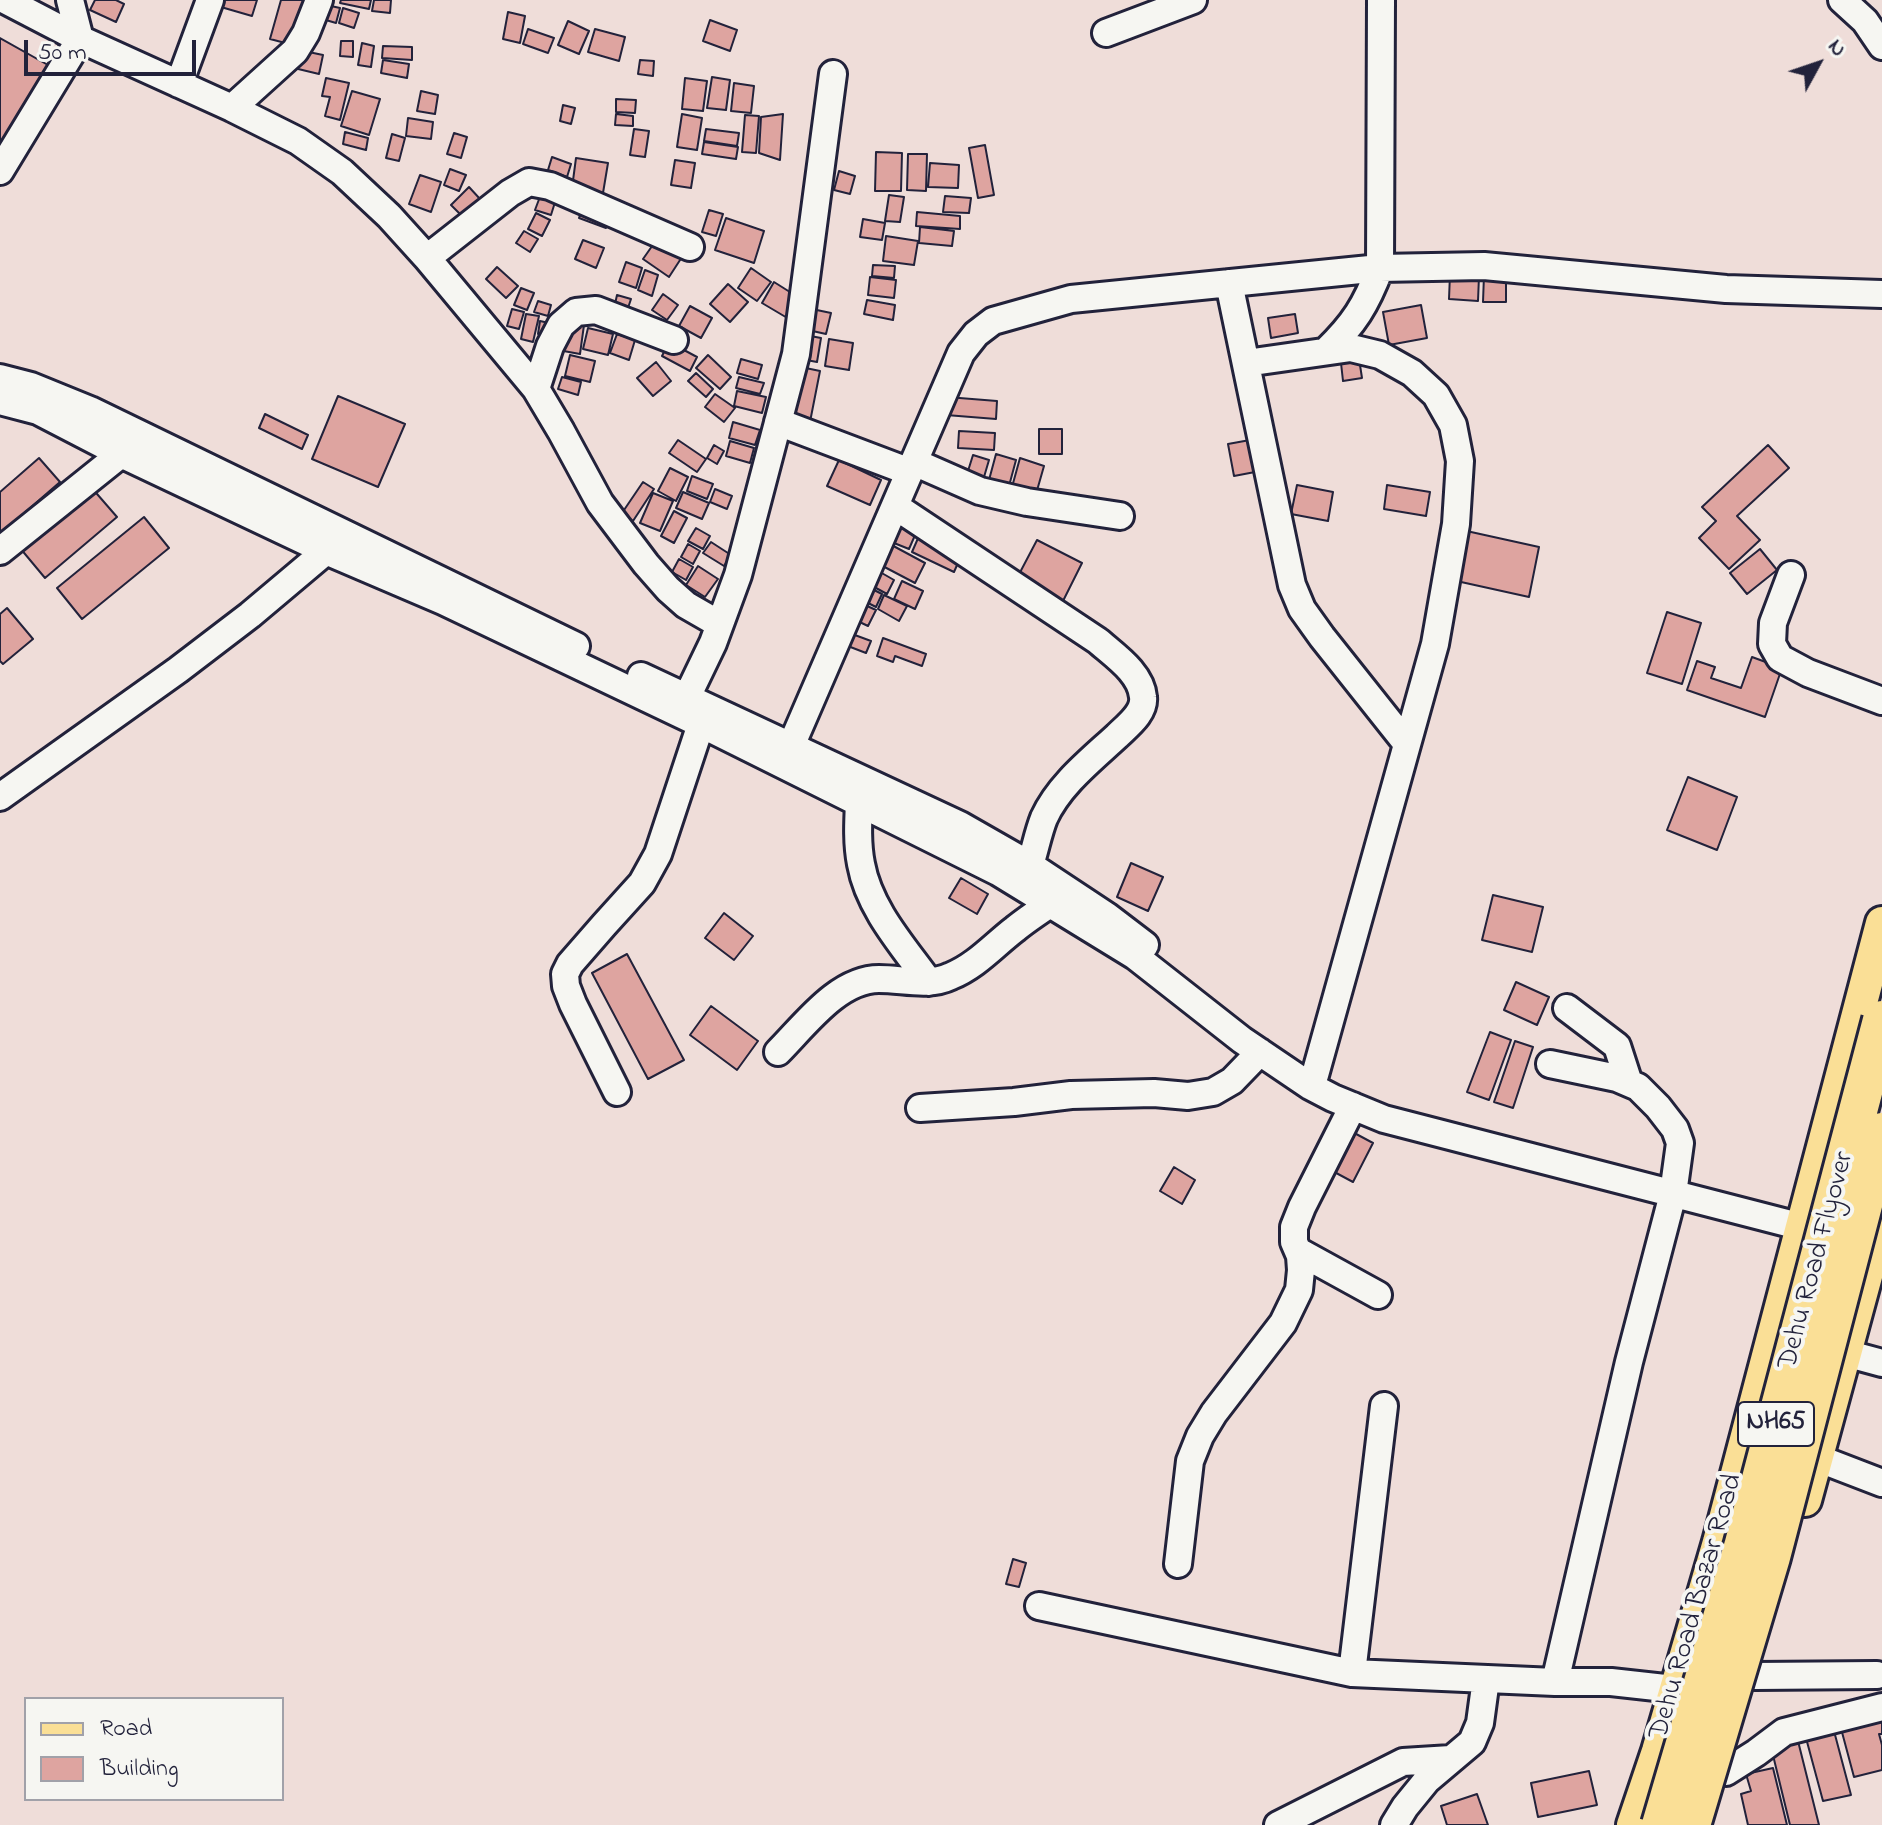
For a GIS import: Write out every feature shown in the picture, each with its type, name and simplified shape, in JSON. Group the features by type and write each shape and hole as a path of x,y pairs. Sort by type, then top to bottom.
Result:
{"highway":[{"name":"Dehu Road Flyover","path":"1661,1825 1743,1547 1882,1020"},
{"name":"Dehu Road Flyover","path":"1691,1825 1771,1557 1882,1132"}],"main road":[{"name":"Dehu Road Bazar Road","path":"1633,1825 1658,1751 1719,1542 1882,923"},
{"path":"1711,1825 1879,1230"}],"street":[{"path":"5,0 80,39 298,141 342,172 389,216 427,258 536,389 600,503 646,564 686,605 719,624"},
{"path":"0,171 80,39 70,0"},
{"path":"179,84 210,0"},
{"path":"232,108 295,51 319,0"},
{"path":"1326,351 1346,332 1367,300 1380,268 1381,0"},
{"path":"1842,0 1865,21 1882,46"},
{"path":"1106,33 1189,1"},
{"path":"687,697 713,643 738,575 796,354 833,74"},
{"path":"427,258 510,193 529,182 550,186 690,247"},
{"path":"791,746 961,353 976,334 993,321 1071,299 1380,268 1484,266 1726,289 1882,294"},
{"path":"1229,283 1292,585 1302,609 1407,744"},
{"path":"536,389 550,346 561,325 576,312 596,310 674,340"},
{"path":"1246,363 1351,348 1380,355 1412,373 1436,395 1453,425 1460,461 1456,524 1435,644 1315,1075"},
{"path":"0,378 31,386 90,410 418,581 998,872 1135,956 1260,1052 1310,1086 1353,1106 1384,1119 1802,1228 1879,1230"},
{"path":"0,401 38,411 326,551 418,581 687,697 960,825 1030,865 1120,926 1315,1075 1384,1119"},
{"path":"778,422 980,491 1027,502 1120,516"},
{"path":"0,551 121,454"},
{"path":"895,506 1098,641 1128,668 1140,685 1144,700 1137,716 1067,785 1051,806 1043,820 1030,865"},
{"path":"0,797 178,670 326,551"},
{"path":"1791,575 1773,623 1772,644 1780,658 1808,673 1882,701"},
{"path":"617,1092 573,1004 565,974 570,964 642,883 658,854 701,724"},
{"path":"859,802 861,868 873,900 929,982"},
{"path":"778,1052 846,987 859,981 878,979 929,982 950,977 968,967 1050,904"},
{"path":"1567,1008 1617,1046 1629,1083"},
{"path":"920,1108 1071,1095 1154,1093 1188,1096 1213,1092 1232,1081 1260,1052"},
{"path":"1550,1064 1617,1078 1638,1087 1675,1129 1680,1143 1673,1194 1629,1362 1555,1682"},
{"path":"1178,1564 1190,1461 1214,1413 1283,1323 1299,1290 1301,1270 1294,1242 1294,1227 1353,1106"},
{"path":"1298,1251 1378,1295"},
{"path":"1845,1353 1882,1363"},
{"path":"1352,1673 1384,1406"},
{"path":"1817,1458 1882,1483"},
{"path":"1039,1606 1352,1673 1611,1682 1674,1689"},
{"path":"1755,1676 1877,1675"},
{"path":"1394,1825 1427,1780 1472,1742 1480,1723 1486,1679"},
{"path":"1726,1772 1784,1732 1882,1707"},
{"path":"1278,1825 1403,1762 1451,1759"}],"building":[{"path":"95,0 116,0 124,4 116,22 90,10"},
{"path":"215,0 257,0 252,16 214,5"},
{"path":"281,0 306,0 293,45 270,39"},
{"path":"341,0 371,0 369,9 340,3"},
{"path":"374,0 391,0 390,13 372,11"},
{"path":"322,4 340,8 336,23 319,18"},
{"path":"343,8 359,13 354,28 339,23"},
{"path":"508,12 525,16 520,43 503,39"},
{"path":"710,20 737,30 730,51 703,41"},
{"path":"568,21 589,31 579,54 558,45"},
{"path":"528,29 554,38 548,53 523,44"},
{"path":"595,29 625,37 619,61 588,52"},
{"path":"0,38 48,65 0,152"},
{"path":"341,41 353,41 353,57 340,56"},
{"path":"362,43 374,46 371,67 358,65"},
{"path":"383,46 412,47 412,60 382,58"},
{"path":"299,50 323,55 319,74 294,68"},
{"path":"383,60 409,64 407,78 381,73"},
{"path":"640,60 654,61 653,76 638,74"},
{"path":"712,77 730,80 726,110 707,108"},
{"path":"326,78 349,83 340,120 325,116 330,97 322,96"},
{"path":"685,78 707,81 703,111 682,109"},
{"path":"734,83 754,86 751,113 731,111"},
{"path":"352,91 380,99 369,135 341,126"},
{"path":"421,91 438,95 435,114 417,111"},
{"path":"616,99 636,100 635,113 616,112"},
{"path":"563,105 575,108 571,124 560,121"},
{"path":"616,114 633,116 633,126 615,125"},
{"path":"682,114 702,118 697,150 677,147"},
{"path":"783,114 780,160 759,153 761,117"},
{"path":"745,115 759,116 756,153 742,152"},
{"path":"408,118 433,122 431,139 406,136"},
{"path":"634,129 649,131 645,157 630,155"},
{"path":"706,129 739,133 737,146 704,141"},
{"path":"345,132 368,138 366,150 343,144"},
{"path":"454,133 467,137 461,158 447,154"},
{"path":"392,134 405,138 399,161 386,158"},
{"path":"704,142 738,147 736,159 702,154"},
{"path":"985,145 994,195 978,198 969,148"},
{"path":"876,152 902,153 901,191 875,191"},
{"path":"908,154 927,154 926,191 907,190"},
{"path":"552,157 571,164 567,177 548,170"},
{"path":"576,158 608,163 603,193 572,188"},
{"path":"675,160 695,163 691,188 671,185"},
{"path":"930,163 959,165 958,188 928,187"},
{"path":"450,169 466,175 459,191 444,185"},
{"path":"839,171 855,176 850,194 834,190"},
{"path":"420,175 441,182 431,212 409,204"},
{"path":"469,187 480,199 462,216 451,205"},
{"path":"541,194 556,199 551,215 535,210"},
{"path":"889,195 904,197 900,222 885,221"},
{"path":"945,196 971,198 969,213 943,212"},
{"path":"584,206 610,216 606,228 579,218"},
{"path":"709,210 723,214 716,236 702,232"},
{"path":"917,212 960,216 960,229 916,226"},
{"path":"536,213 550,220 542,236 528,229"},
{"path":"726,218 764,231 754,263 715,250"},
{"path":"863,219 885,223 882,240 860,237"},
{"path":"920,227 954,231 952,246 919,243"},
{"path":"524,231 538,239 530,252 516,243"},
{"path":"886,236 918,241 914,265 883,261"},
{"path":"657,239 682,257 669,277 643,259"},
{"path":"583,240 604,248 596,268 575,259"},
{"path":"626,262 642,268 636,288 619,282"},
{"path":"873,265 895,266 894,278 872,276"},
{"path":"497,267 518,286 506,298 486,279"},
{"path":"751,268 771,282 757,301 738,288"},
{"path":"645,270 658,275 652,296 638,290"},
{"path":"1450,274 1479,276 1478,301 1449,299"},
{"path":"1484,275 1506,276 1506,302 1483,302"},
{"path":"870,277 896,280 894,298 868,295"},
{"path":"774,282 801,299 789,319 762,303"},
{"path":"728,284 748,302 730,322 710,304"},
{"path":"521,288 534,293 527,310 514,305"},
{"path":"663,294 678,305 667,320 652,310"},
{"path":"617,295 631,299 628,308 615,304"},
{"path":"867,300 895,305 893,320 864,314"},
{"path":"538,301 551,305 548,316 534,312"},
{"path":"1421,305 1427,338 1389,345 1383,312"},
{"path":"690,306 712,318 701,338 679,326"},
{"path":"512,309 524,312 519,329 507,326"},
{"path":"812,309 831,313 826,334 808,330"},
{"path":"526,314 539,316 533,342 521,339"},
{"path":"1295,314 1298,333 1271,338 1268,318"},
{"path":"540,321 549,323 547,336 538,334"},
{"path":"570,323 584,325 580,354 558,350"},
{"path":"588,328 613,334 608,355 583,349"},
{"path":"617,334 635,340 629,360 610,353"},
{"path":"805,335 821,338 817,362 801,359"},
{"path":"829,339 853,343 849,370 825,366"},
{"path":"669,342 697,357 690,371 662,356"},
{"path":"1358,352 1362,378 1343,381 1340,354"},
{"path":"570,355 595,361 590,382 565,376"},
{"path":"708,355 731,377 720,389 696,368"},
{"path":"741,359 762,365 758,379 737,373"},
{"path":"656,362 671,381 653,396 637,378"},
{"path":"801,367 820,371 809,427 790,423"},
{"path":"696,373 713,389 706,397 688,381"},
{"path":"562,377 581,382 578,395 558,389"},
{"path":"739,377 764,383 760,394 736,388"},
{"path":"737,391 766,397 762,413 734,406"},
{"path":"715,394 735,408 724,422 705,407"},
{"path":"338,396 405,424 378,487 312,459"},
{"path":"947,397 997,401 996,419 946,415"},
{"path":"265,414 308,435 302,449 259,428"},
{"path":"733,422 760,430 755,445 729,438"},
{"path":"1039,429 1062,429 1062,454 1039,454"},
{"path":"959,431 995,433 994,450 958,448"},
{"path":"678,440 706,459 697,472 669,453"},
{"path":"1250,440 1255,472 1234,476 1228,444"},
{"path":"730,441 754,448 750,463 726,456"},
{"path":"714,445 724,451 717,464 707,458"},
{"path":"1768,445 1789,468 1737,516 1760,540 1729,569 1699,538 1716,521 1702,507"},
{"path":"996,454 1016,460 1009,486 989,480"},
{"path":"973,455 989,460 984,477 968,471"},
{"path":"39,458 60,482 0,534 0,492"},
{"path":"1020,458 1044,466 1036,494 1012,487"},
{"path":"839,460 881,480 870,505 827,486"},
{"path":"670,468 688,477 676,501 658,491"},
{"path":"692,476 713,484 707,499 687,491"},
{"path":"643,482 654,489 633,521 622,513"},
{"path":"1297,485 1333,492 1328,521 1291,514"},
{"path":"1387,485 1430,492 1426,516 1384,509"},
{"path":"91,487 117,517 45,578 20,548"},
{"path":"715,489 732,496 727,509 710,502"},
{"path":"683,492 709,503 702,519 676,508"},
{"path":"653,493 673,501 660,531 640,523"},
{"path":"674,511 687,518 674,543 661,536"},
{"path":"144,517 169,548 82,619 57,588"},
{"path":"898,518 919,526 909,549 889,541"},
{"path":"696,528 710,536 703,549 688,541"},
{"path":"1462,530 1539,547 1529,597 1452,580"},
{"path":"919,536 961,556 954,572 912,552"},
{"path":"1037,540 1082,563 1062,603 1016,580"},
{"path":"711,542 731,555 724,566 703,553"},
{"path":"886,542 925,563 915,583 875,562"},
{"path":"688,544 700,551 693,564 681,557"},
{"path":"1760,549 1777,570 1747,594 1730,573"},
{"path":"679,559 693,567 686,580 672,572"},
{"path":"698,566 718,579 705,597 686,585"},
{"path":"873,568 894,580 887,594 865,582"},
{"path":"902,581 923,591 915,609 894,599"},
{"path":"864,585 882,594 876,607 858,598"},
{"path":"884,595 907,606 899,621 878,609"},
{"path":"856,601 876,610 868,626 849,617"},
{"path":"7,608 33,639 3,664 0,661 0,614"},
{"path":"1667,612 1701,623 1682,684 1647,673"},
{"path":"844,631 871,641 866,653 840,643"},
{"path":"883,638 926,654 922,666 895,656 893,662 877,656"},
{"path":"1752,657 1782,668 1765,717 1687,690 1697,661 1715,667 1711,678 1741,688"},
{"path":"1688,777 1737,797 1717,850 1667,830"},
{"path":"1131,863 1163,877 1148,911 1117,897"},
{"path":"961,878 988,894 977,914 949,898"},
{"path":"1493,895 1543,907 1532,952 1482,940"},
{"path":"724,913 753,936 734,960 705,938"},
{"path":"627,954 684,1060 648,1079 592,973"},
{"path":"1516,982 1549,997 1537,1025 1504,1010"},
{"path":"711,1006 758,1041 737,1070 690,1035"},
{"path":"1490,1032 1511,1040 1489,1100 1467,1092"},
{"path":"1515,1041 1533,1047 1513,1108 1494,1102"},
{"path":"1345,1128 1373,1143 1353,1182 1325,1167"},
{"path":"1174,1167 1195,1180 1182,1204 1160,1191"},
{"path":"1013,1559 1026,1563 1019,1587 1006,1584"},
{"path":"1882,1710 1882,1734 1879,1734 1882,1770 1854,1777 1839,1721"},
{"path":"1834,1731 1851,1795 1823,1801 1806,1738"},
{"path":"1798,1741 1819,1825 1790,1825 1771,1747"},
{"path":"1773,1768 1787,1825 1748,1825 1741,1794 1751,1791 1746,1774"},
{"path":"1589,1771 1597,1805 1538,1817 1531,1783"},
{"path":"1477,1794 1488,1825 1447,1825 1441,1806"}]}
